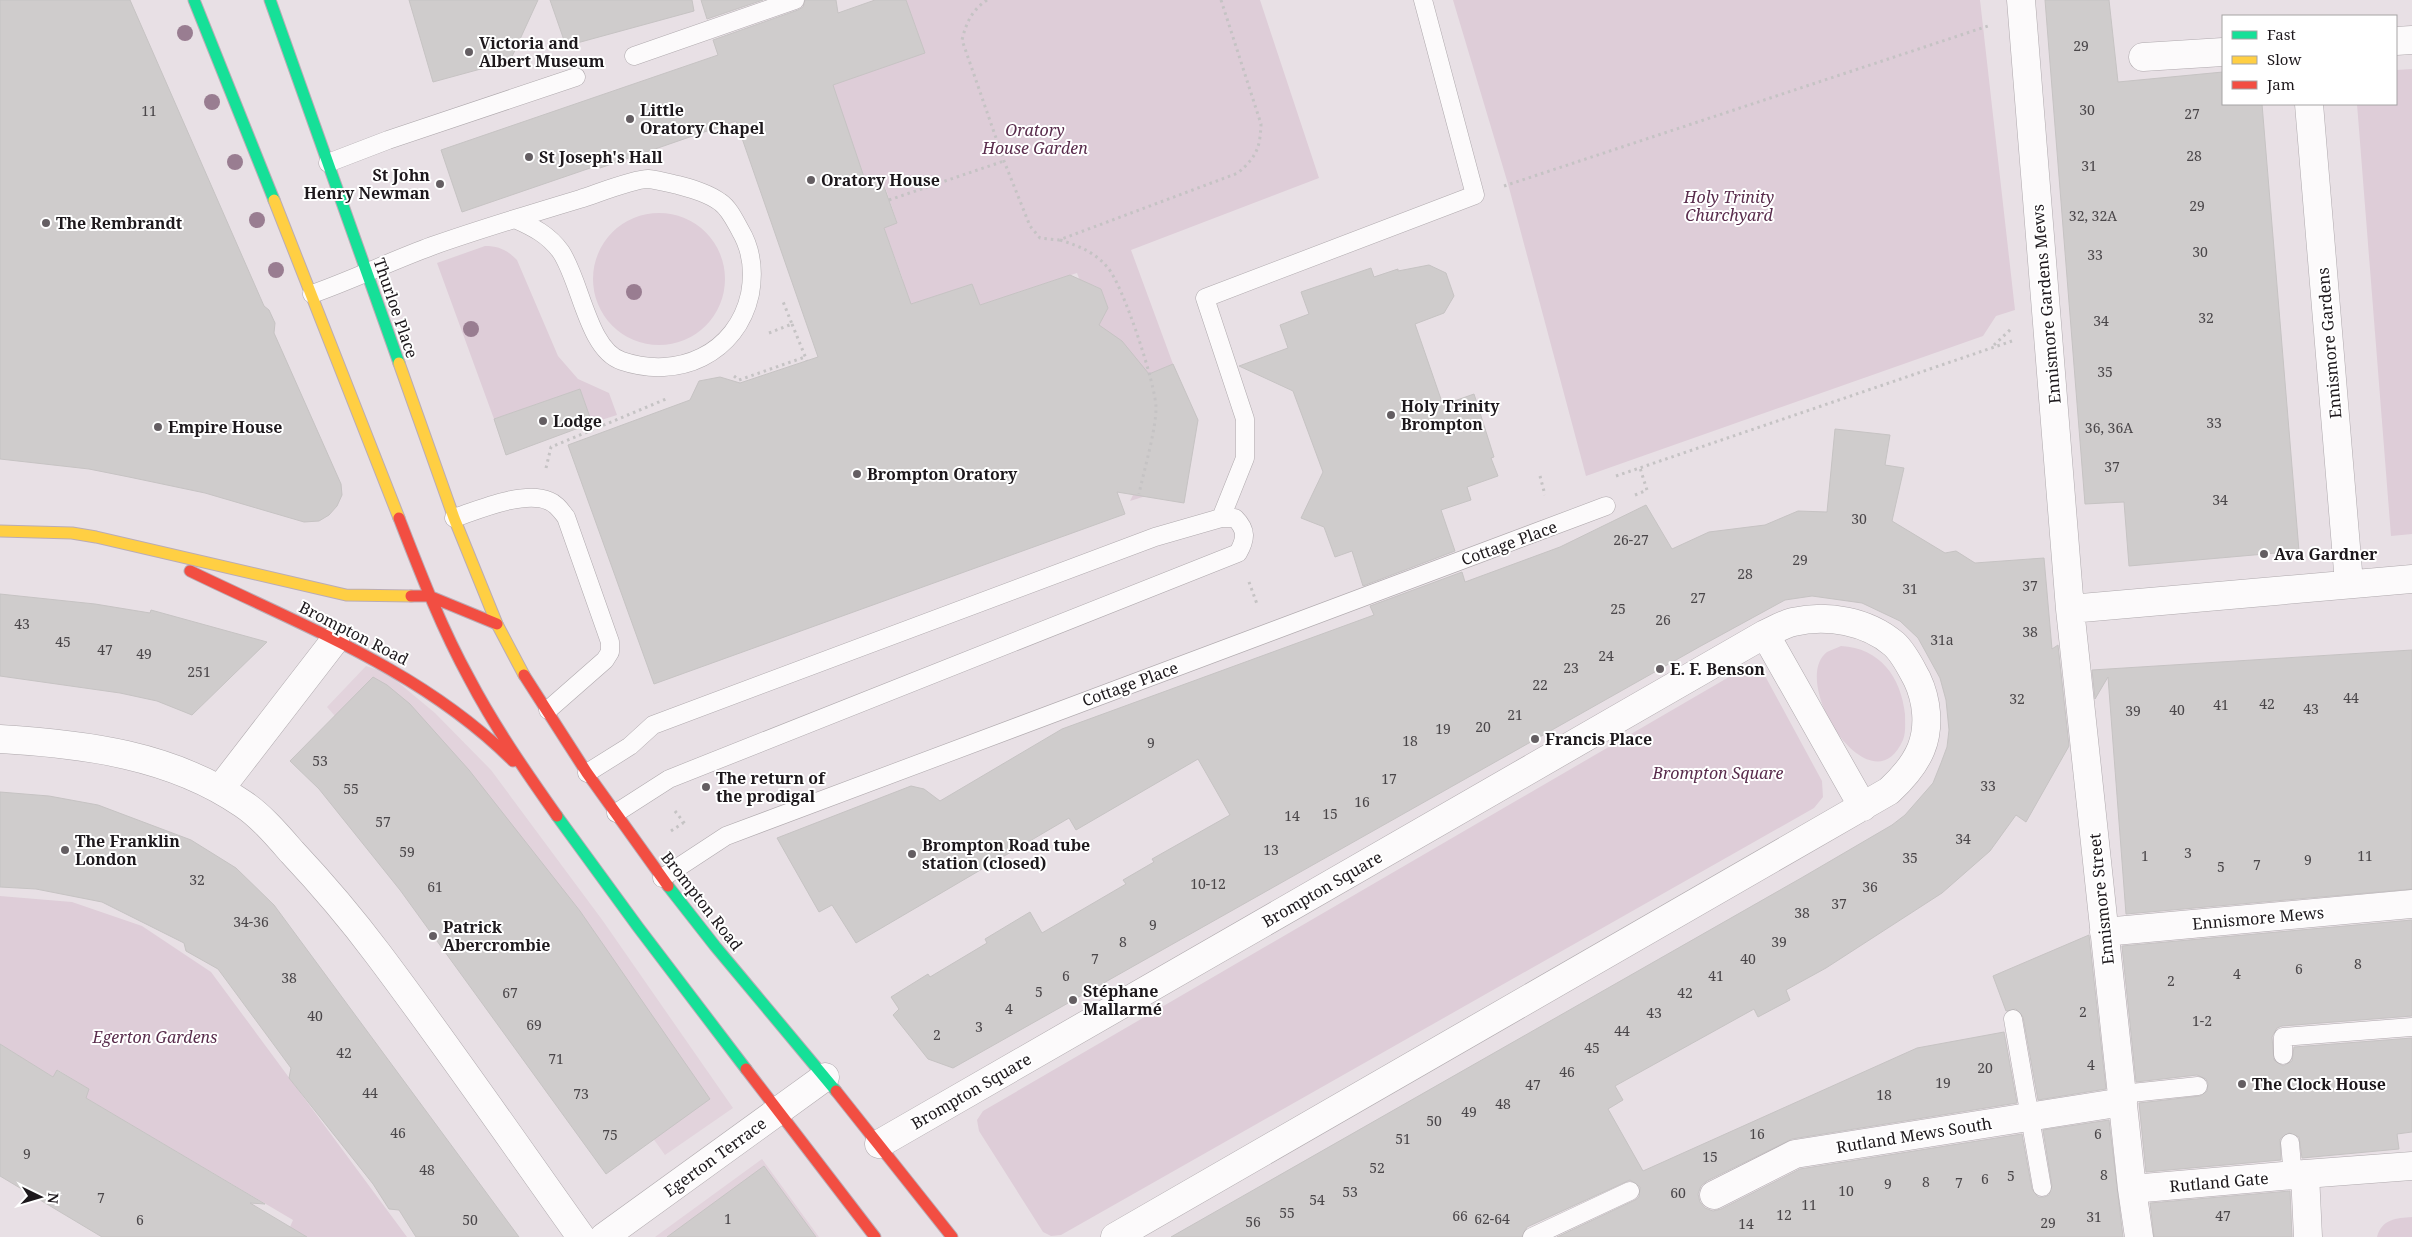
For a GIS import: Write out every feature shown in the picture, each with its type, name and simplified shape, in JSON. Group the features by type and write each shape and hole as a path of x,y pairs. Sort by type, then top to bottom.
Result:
{"main road":[{"path":"194,0 312,294 429,596"},
{"name":"Thurloe Place","path":"270,0 454,518 497,624"},
{"name":"Brompton Road","path":"0,531 72,533 346,594 429,596 497,624 515,660 587,773 662,878 715,946 825,1077 952,1237"},
{"name":"Brompton Road","path":"139,547 386,665 460,711 493,739 532,781"},
{"name":"Brompton Road","path":"429,596 469,679 532,781 644,935 875,1237"}],"street":[{"name":"Ennismore Gardens Mews","path":"2021,0 2070,609"},
{"path":"2397,41 2412,40"},
{"path":"2143,57 2222,52"},
{"name":"Ennismore Gardens","path":"2309,105 2349,583"},
{"path":"2070,609 2349,583 2412,579"},
{"name":"Ennismore Street","path":"2070,609 2132,1190 2140,1237"},
{"name":"Brompton Square","path":"879,1144 1765,634 1801,620 1819,618 1852,622 1894,645 1910,665 1922,691 1927,720 1922,748 1908,773 1889,791 1115,1237"},
{"path":"1765,634 1863,807"},
{"path":"220,790 335,640"},
{"path":"0,738 53,742 123,754 170,766 245,804 279,837 341,906 414,1003 581,1237"},
{"name":"Ennismore Mews","path":"2104,932 2412,904"},
{"name":"Egerton Terrace","path":"604,1237 825,1077"},
{"name":"Rutland Mews South","path":"1714,1195 1795,1154 2031,1116 2123,1098"},
{"name":"Rutland Gate","path":"2132,1190 2412,1166"},
{"path":"2299,1175 2308,1237"}],"lane":[{"path":"634,56 795,0"},
{"path":"1221,518 1245,458 1245,419 1205,298 1475,195 1422,0"},
{"path":"328,163 388,140 576,77"},
{"path":"312,294 430,247 515,219 646,179 696,190 721,202 744,237 751,258 753,277 746,310 730,338 700,360 663,368 643,367 619,360 599,343 588,321 576,281 560,252 541,232 515,219"},
{"path":"454,518 522,498 540,498 556,504 566,517 610,642 610,652 605,660 548,710"},
{"name":"Cottage Place","path":"662,878 726,836 1606,506"},
{"path":"587,773 630,746 653,726 1155,537 1221,518 1235,518 1243,526 1246,539 1238,553 669,778 616,813"},
{"path":"2013,1019 2042,1187"},
{"path":"2283,1054 2282,1037 2412,1027"},
{"path":"2123,1098 2198,1086"},
{"path":"2290,1143 2299,1175"},
{"path":"1532,1237 1630,1191"}],"path":[{"path":"987,0 979,6 966,24 962,40 1004,161 1030,226 1040,238 1060,240 1086,248 1109,268 1125,301 1137,336 1156,408 1139,494"},
{"path":"1060,240 1238,173 1251,161 1260,145 1261,124 1221,0"},
{"path":"1475,195 1992,26"},
{"path":"889,200 1004,161"},
{"path":"727,371 739,380 806,359 778,290"},
{"path":"761,338 792,324"},
{"path":"540,498 551,448 671,397"},
{"path":"1540,476 1545,498"},
{"path":"670,804 689,830"}],"shaded area":[{"path":"366,666 387,673 435,713 491,770 603,921 733,1108 665,1155 417,809 327,707"},
{"path":"762,1159 819,1237 655,1237"}],"green space":[{"name":"Oratory House Garden","path":"906,0 1260,0 1319,178 1131,250 1173,364 1153,373 1146,496 1130,501 1139,483 1096,325 1108,308 1101,289 1093,285 1083,289 1077,273 980,305 972,284 902,307 903,280 884,228 897,222 882,178 866,183 847,127 827,87 924,53"},
{"name":"Holy Trinity Churchyard","path":"1453,0 1980,0 2015,310 1996,316 1983,336 1586,476 1508,184"},
{"path":"2412,69 2412,534 2391,536 2357,105 2397,105 2397,70"},
{"path":"659,213 672,214 684,218 706,232 720,254 724,266 724,292 720,304 706,326 684,340 672,344 659,345 646,344 634,340 612,326 598,304 594,292 593,279 594,266 598,254 612,232 634,218 646,214"},
{"path":"485,246 502,249 517,260 558,356 578,379 609,393 617,415 592,423 580,389 494,419 437,263"},
{"path":"1841,646 1867,652 1877,659 1886,667 1899,688 1905,714 1905,734 1903,740 1889,758 1872,761 1855,752 1838,734 1825,712 1818,689 1818,667 1827,652"},
{"name":"Brompton Square","path":"1753,669 1764,674 1822,781 1823,797 1814,808 1061,1235 1051,1236 1043,1232 979,1131 977,1120 983,1111 1741,670"},
{"name":"Egerton Gardens","path":"0,896 72,902 142,926 211,972 407,1237 307,1237 290,1227 293,1220 86,1098 89,1089 58,1070 53,1077 0,1044"},
{"path":"2412,1217 2412,1237 2377,1237 2382,1226 2386,1223 2395,1219"}],"building":[{"path":"0,0 130,0 264,306 269,310 275,323 274,333 341,484 342,495 337,506 329,515 319,521 304,522 205,493 129,477 89,469 0,459"},
{"path":"409,0 538,0 510,61 433,82"},
{"path":"550,0 692,0 694,11 566,46"},
{"path":"701,0 763,0 707,19"},
{"name":"Brompton Oratory","path":"805,0 836,0 838,13 875,0 906,0 925,53 833,85 866,183 881,178 897,223 884,228 911,304 972,284 980,305 1070,275 1101,289 1108,308 1099,325 1122,341 1149,374 1173,364 1198,420 1184,503 1117,492 1125,514 654,684 568,445 690,400 699,381 720,377 740,383 818,357 736,121 600,168 599,165 462,212 441,150 718,55 713,40 798,10 803,7"},
{"path":"2045,0 2109,0 2118,82 2222,72 2222,105 2262,105 2299,551 2129,566 2124,502 2085,504"},
{"name":"Holy Trinity Brompton","path":"1429,265 1446,273 1454,296 1444,313 1415,324 1443,405 1474,394 1494,457 1491,458 1498,476 1467,487 1471,500 1441,510 1455,551 1363,586 1352,551 1335,557 1324,527 1301,518 1323,472 1293,391 1239,366 1288,348 1280,325 1309,314 1301,292 1371,268 1374,277 1398,269 1398,271"},
{"name":"Lodge","path":"580,389 592,423 506,455 494,419"},
{"path":"1835,429 1890,435 1885,465 1904,468 1892,521 1945,553 1956,551 1975,563 2044,558 2052,649 2058,645 2069,746 2026,822 2016,815 1990,851 1942,893 1826,968 1786,990 1790,1000 1758,1017 1754,1009 1615,1086 1623,1100 1608,1109 1643,1171 1917,1048 2004,1032 2017,1103 1792,1139 1707,1181 1701,1186 1698,1194 1700,1202 1705,1208 1713,1211 1721,1209 1800,1169 2022,1134 2032,1189 2038,1197 2044,1197 2049,1195 2052,1186 2043,1130 2109,1120 2123,1237 1557,1237 1639,1197 1640,1187 1630,1180 1527,1227 1522,1237 1171,1237 1803,877 1892,825 1905,815 1933,783 1947,747 1949,730 1946,700 1940,678 1918,638 1900,621 1862,603 1812,596 1785,600 953,1068 928,1059 893,1015 899,1009 891,997 928,974 930,977 987,943 985,939 1030,912 1042,933 1126,884 1123,880 1154,862 1152,859 1230,815 1198,759 1076,830 1069,818 856,943 832,905 819,912 777,838 911,786 924,789 940,801 1062,729 1374,615 1370,606 1462,572 1465,582 1560,547 1646,505 1672,549 1709,532 1765,525 1798,511 1827,512"},
{"path":"0,594 95,604 150,613 151,610 267,642 192,715 157,701 120,693 0,676"},
{"path":"2412,650 2412,889 2126,914 2108,677 2095,699 2092,670"},
{"path":"373,677 387,685 410,704 469,770 580,911 710,1099 606,1174 400,890 319,789 290,761"},
{"path":"0,792 49,796 98,805 191,840 236,868 274,905 519,1237 416,1237 399,1210 389,1209 373,1184 289,1078 291,1068 218,969 186,951 184,943 102,902 36,889 0,887"},
{"path":"2412,920 2412,1016 2282,1026 2277,1028 2272,1037 2274,1060 2283,1066 2292,1061 2294,1047 2412,1038 2412,1132 2397,1134 2399,1149 2302,1158 2299,1137 2289,1133 2280,1139 2281,1160 2146,1172 2139,1103 2200,1096 2207,1091 2208,1084 2206,1079 2197,1075 2136,1082 2122,946"},
{"path":"2089,935 2106,1089 2038,1100 2023,1017 2016,1009 2006,1011 1993,976"},
{"path":"0,1044 53,1077 57,1070 89,1089 86,1098 265,1204 250,1203 307,1237 102,1237 0,1176"},
{"path":"764,1166 816,1237 667,1237"},
{"path":"2290,1191 2292,1237 2154,1237 2150,1203"}],"traffic: fast":[{"path":"194,0 274,200"},
{"path":"270,0 399,363"},
{"path":"557,816 638,927 746,1069"},
{"path":"668,886 715,946 836,1091"}],"traffic: slow":[{"path":"274,200 399,518"},
{"path":"399,363 454,518 497,624 524,675"},
{"path":"0,531 72,533 346,595 411,596"}],"traffic: jam":[{"path":"399,518 440,619 469,678 522,766 557,816"},
{"path":"190,571 318,632 401,676 440,701 478,729 513,761"},
{"path":"411,596 429,596 497,624"},
{"path":"524,675 587,773 668,886"},
{"path":"746,1069 875,1237"},
{"path":"836,1091 952,1237"}],"place":[{"name":"Victoria and Albert Museum","path":"469,52"},
{"name":"Little Oratory Chapel","path":"630,119"},
{"name":"St Joseph's Hall","path":"529,157"},
{"name":"Oratory House","path":"811,180"},
{"name":"St John Henry Newman","path":"440,184"},
{"name":"The Rembrandt","path":"46,223"},
{"name":"Holy Trinity Brompton","path":"1391,415"},
{"name":"Lodge","path":"543,421"},
{"name":"Empire House","path":"158,427"},
{"name":"Brompton Oratory","path":"857,474"},
{"name":"Ava Gardner","path":"2264,554"},
{"name":"E. F. Benson","path":"1660,669"},
{"name":"Francis Place","path":"1535,739"},
{"name":"The return of the prodigal","path":"706,787"},
{"name":"The Franklin London","path":"65,850"},
{"name":"Brompton Road tube station (closed)","path":"912,854"},
{"name":"Patrick Abercrombie","path":"433,936"},
{"name":"Stéphane Mallarmé","path":"1073,1000"},
{"name":"The Clock House","path":"2242,1084"}]}
